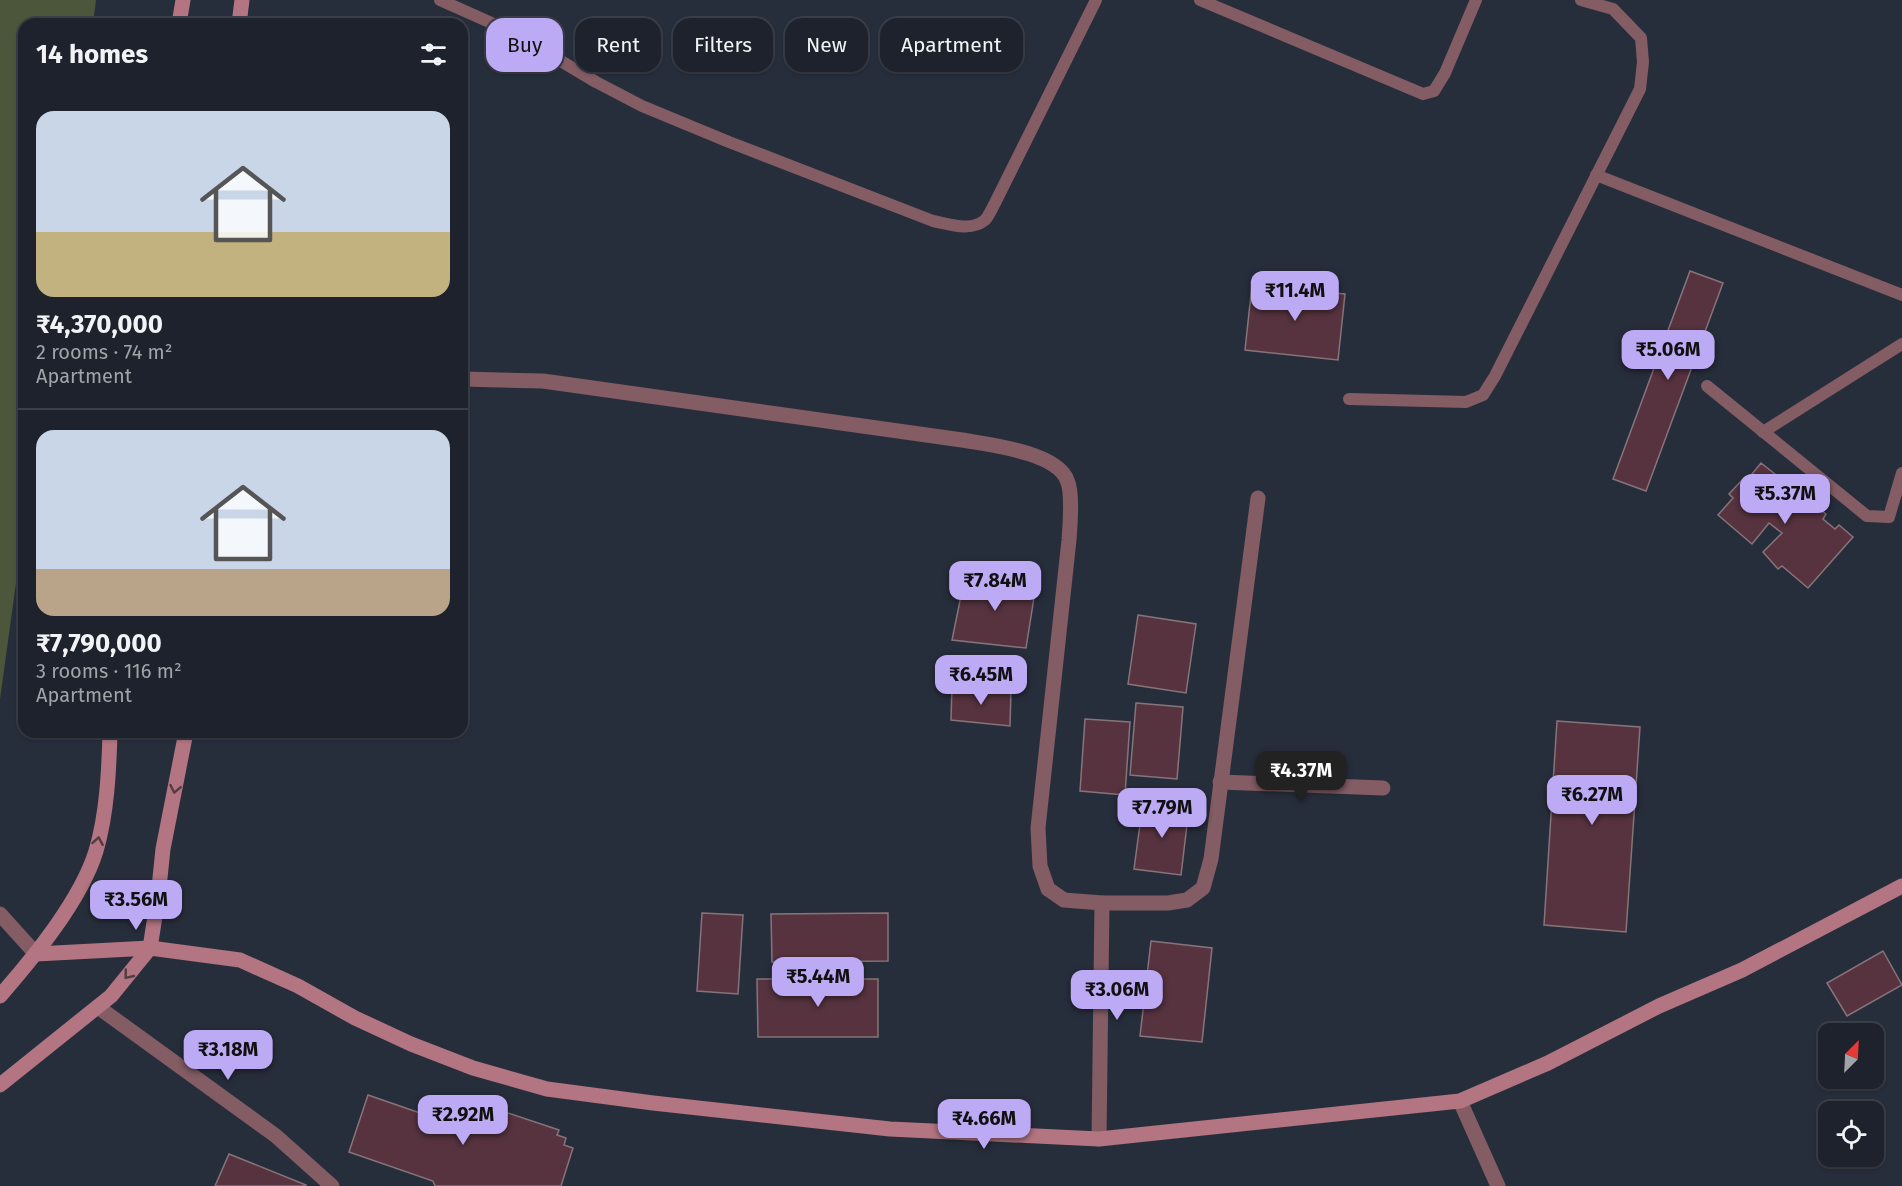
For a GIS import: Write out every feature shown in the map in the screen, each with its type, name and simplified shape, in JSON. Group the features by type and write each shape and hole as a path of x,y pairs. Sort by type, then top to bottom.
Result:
{"street":[{"path":"180,18 183,0"},
{"path":"240,18 242,0"},
{"path":"468,379 543,381 963,440 1020,451 1053,463 1067,480 1070,540 1038,828 1040,866 1048,889 1064,900 1102,903 1168,903 1187,900 1203,888 1211,859 1258,498"},
{"path":"0,996 36,954 77,892 96,851 109,780 110,738"},
{"path":"0,1085 111,996 150,948 163,849 185,738"},
{"path":"1220,782 1383,788"},
{"path":"36,954 150,948 240,960 298,986 355,1018 411,1044 473,1068 547,1089 890,1129 1099,1139 1460,1101 1548,1063 1659,1006 1742,970 1902,886"},
{"path":"1099,1139 1102,903"},
{"path":"0,914 36,954"},
{"path":"98,1007 276,1136 332,1186"},
{"path":"1460,1101 1498,1186"}],"lane":[{"path":"440,0 514,33 596,82 642,106 933,221 956,226 972,226 985,220 1096,0"},
{"path":"1200,0 1423,94 1434,91 1476,0"},
{"path":"1349,399 1466,402 1483,395 1495,376 1640,89 1643,62 1641,38 1613,9 1581,0"},
{"path":"1596,175 1902,295"},
{"path":"1763,432 1902,344"},
{"path":"1707,387 1867,516 1889,517 1902,473"}],"green space":[{"path":"0,0 96,0 94,18 18,18 18,568 0,699"}],"building":[{"path":"1690,271 1723,283 1646,491 1613,479"},
{"path":"1252,285 1345,294 1338,360 1245,350"},
{"path":"1761,463 1775,474 1775,478 1782,484 1785,481 1800,494 1796,498 1807,508 1811,503 1826,514 1823,519 1835,529 1839,525 1853,537 1808,588 1782,566 1778,569 1763,552 1782,533 1769,523 1752,544 1718,515 1733,498 1729,494 1741,481 1744,484"},
{"path":"965,576 1036,585 1026,648 952,640"},
{"path":"1138,615 1196,624 1186,693 1128,684"},
{"path":"952,686 1011,691 1010,726 951,720"},
{"path":"1136,703 1183,707 1177,779 1130,775"},
{"path":"1085,719 1130,722 1125,795 1080,791"},
{"path":"1557,721 1640,727 1626,932 1544,925"},
{"path":"1143,802 1189,808 1181,875 1134,869"},
{"path":"702,913 743,915 738,994 697,991"},
{"path":"888,913 888,961 772,962 771,914"},
{"path":"1151,941 1212,948 1202,1042 1140,1036"},
{"path":"1883,951 1902,985 1847,1016 1827,983"},
{"path":"757,979 878,979 878,1037 758,1037"},
{"path":"368,1095 449,1123 453,1111 464,1115 469,1100 559,1130 557,1135 566,1138 564,1145 573,1148 561,1186 435,1186 433,1181 349,1152"},
{"path":"229,1154 306,1185 306,1186 215,1186"}]}
